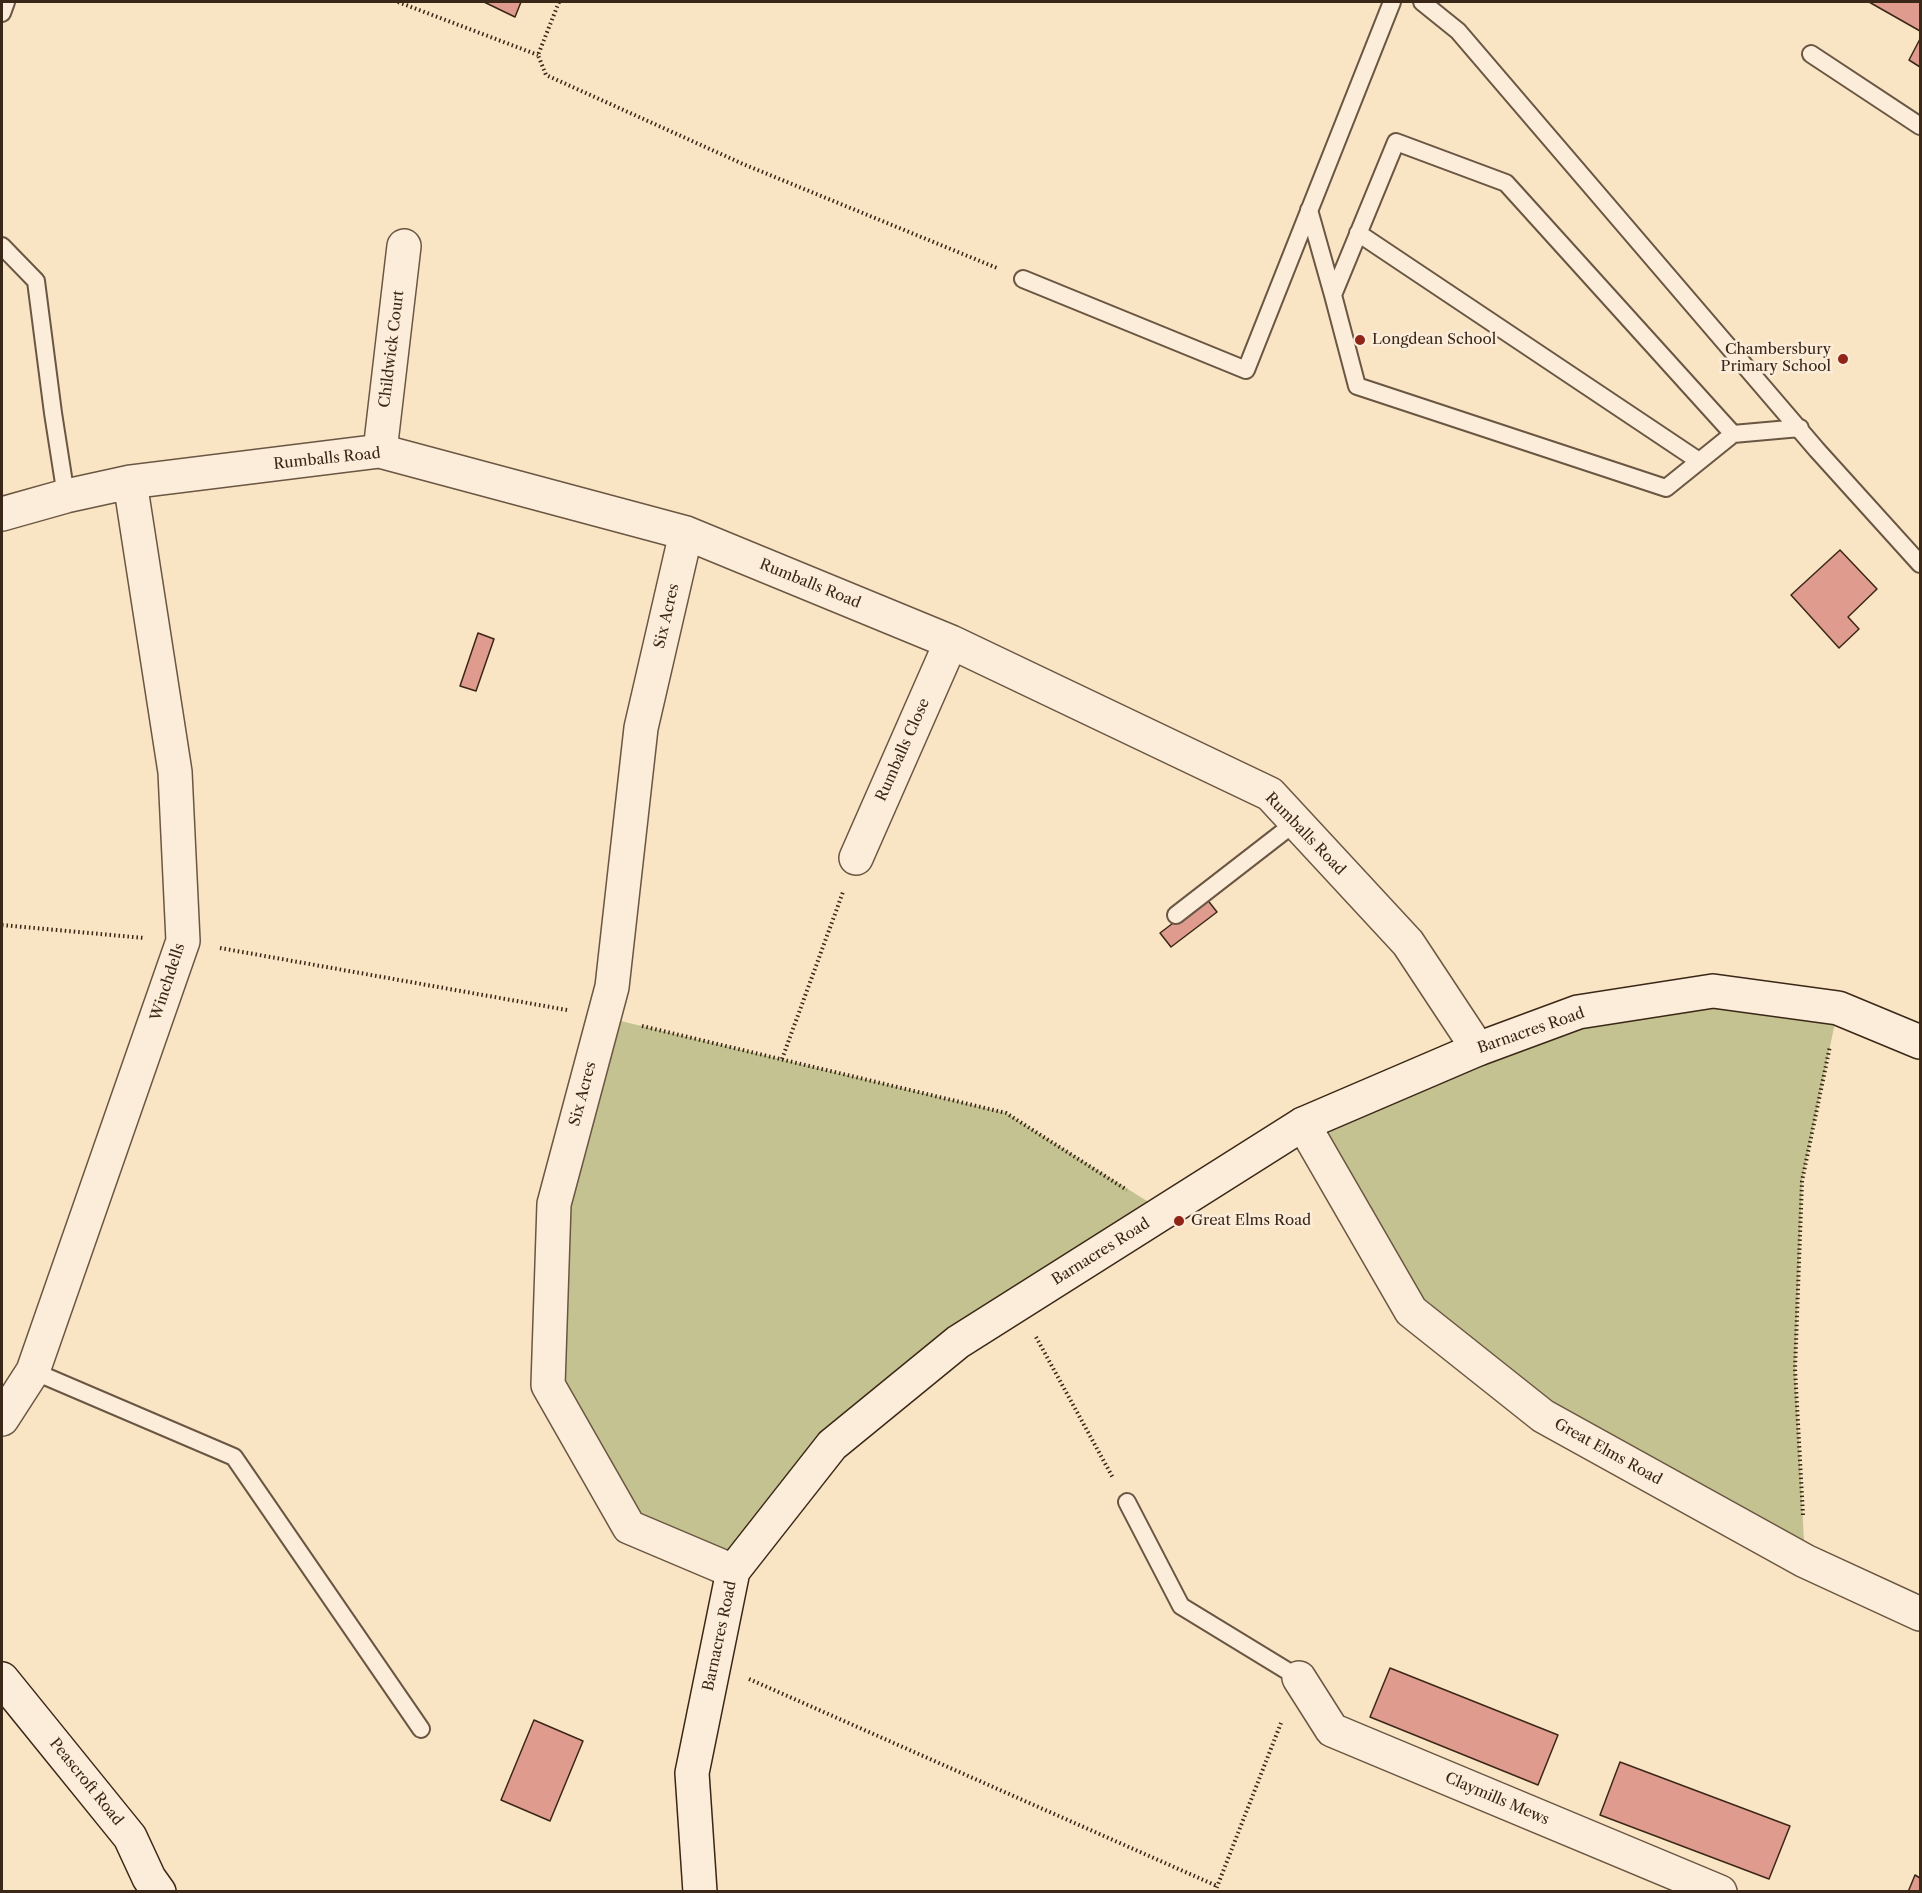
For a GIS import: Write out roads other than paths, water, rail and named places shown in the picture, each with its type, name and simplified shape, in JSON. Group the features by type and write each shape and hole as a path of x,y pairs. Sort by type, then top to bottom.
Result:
{"street":[{"name":"Childwick Court","path":"380,451 404,246"},
{"name":"Rumballs Road","path":"2,514 66,496 130,482 380,451 686,532 951,642 1270,794 1408,943 1478,1049"},
{"name":"Winchdells","path":"2,1419 33,1371 183,941 175,772 130,482"},
{"name":"Six Acres","path":"686,532 641,728 612,987 554,1204 548,1385 629,1527 733,1571"},
{"name":"Rumballs Close","path":"856,858 951,642"},
{"name":"Barnacres Road","path":"700,1892 692,1773 733,1571 832,1445 958,1342 1303,1124 1478,1049 1578,1012 1713,991 1838,1008 1920,1042"},
{"name":"Great Elms Road","path":"1303,1124 1411,1311 1543,1416 1805,1561 1920,1614"},
{"name":"Claymills Mews","path":"1299,1678 1332,1730 1720,1892"},
{"name":"Peascroft Road","path":"2,1679 130,1837 147,1887"}],"lane":[{"path":"2,13 6,2"},
{"path":"1023,279 1246,370 1392,2"},
{"path":"1422,2 1458,31 1920,564"},
{"path":"1811,54 1920,126"},
{"path":"1333,295 1396,142 1506,183 1733,434"},
{"path":"1309,210 1357,386 1666,489 1733,434 1800,428"},
{"path":"1358,234 1699,461"},
{"path":"2,246 36,281 66,496"},
{"path":"1176,915 1296,822"},
{"path":"33,1371 234,1456 421,1729"},
{"path":"1127,1502 1181,1606 1299,1678"}],"place":[{"name":"Longdean School","path":"1360,340"},
{"name":"Chambersbury Primary School","path":"1843,359"},
{"name":"Great Elms Road","path":"1179,1221"}]}
